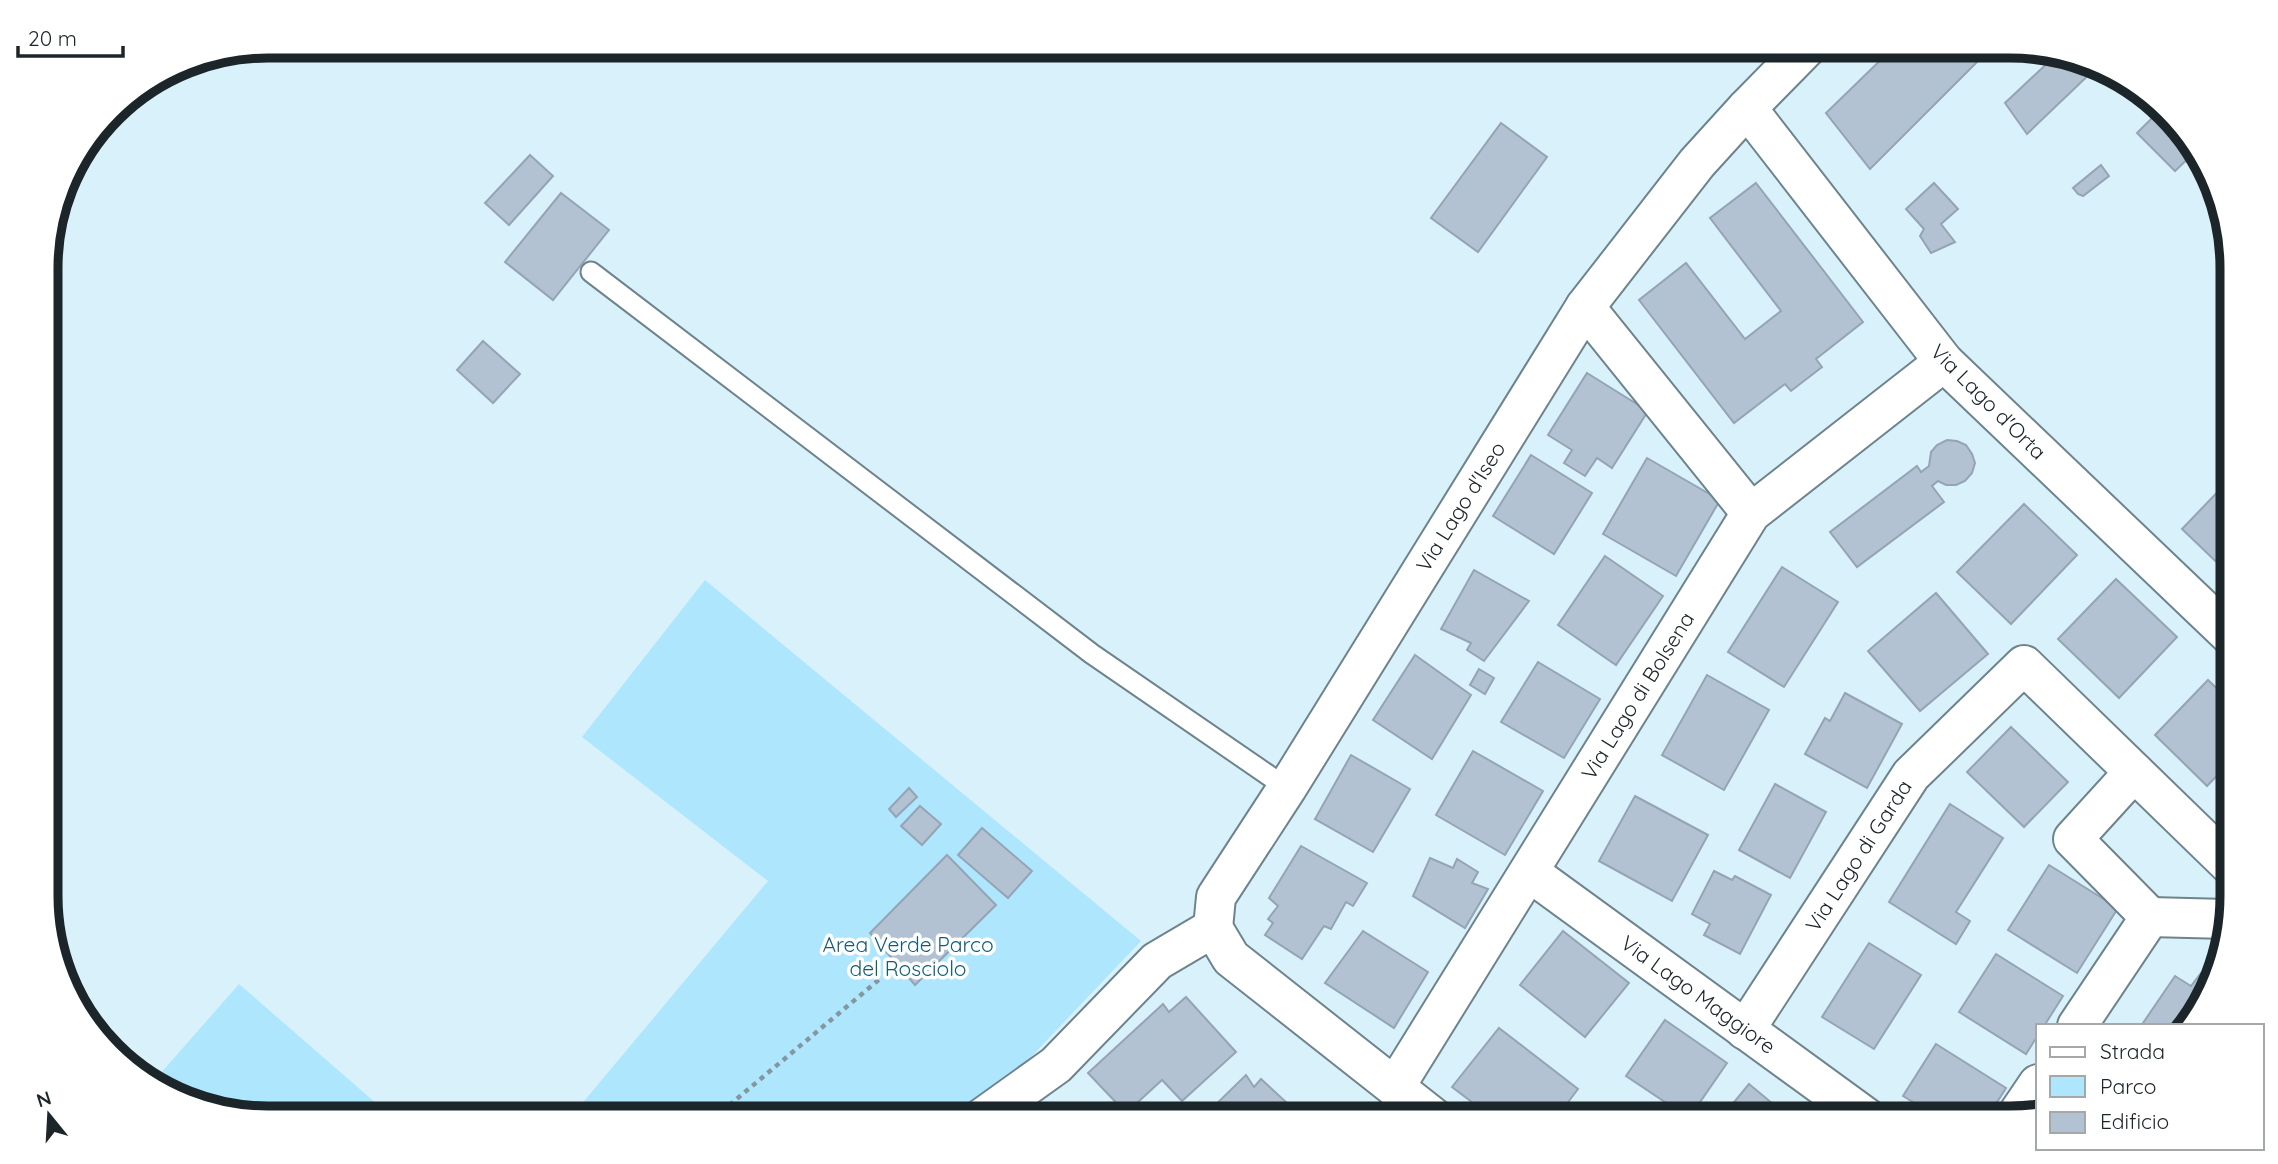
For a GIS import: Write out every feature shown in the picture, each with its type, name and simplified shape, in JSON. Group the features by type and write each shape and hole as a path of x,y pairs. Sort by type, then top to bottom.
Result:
{"street":[{"name":"Via Lago d'Iseo","path":"1213,928 1216,897 1287,788 1585,307 1697,163 1796,58"},
{"name":"Via Lago d'Orta","path":"1747,108 1944,362 2220,626"},
{"path":"1585,307 1751,513"},
{"name":"Via Lago di Bolsena","path":"1395,1087 1751,513 1944,362"},
{"name":"Via Lago di Garda","path":"1745,1030 1911,775 2024,665 2220,855"},
{"path":"2134,772 2073,839 2150,917 2218,919"},
{"name":"Via Lago Maggiore","path":"1529,872 1850,1106"},
{"path":"2078,1024 2150,917"},
{"path":"999,1106 1056,1065 1157,961 1213,928 1231,958 1419,1106"},
{"path":"2023,1106 2036,1087"}],"lane":[{"path":"592,272 1092,654 1287,788"}],"path":[{"path":"729,1106 881,978"}],"green space":[{"name":"Area Verde Parco del Rosciolo","path":"705,580 1141,941 1013,1076 972,1106 580,1106 768,881 582,737"},
{"path":"239,984 379,1106 240,1104 187,1090 159,1075"}],"building":[{"path":"1883,58 1981,58 1870,169 1826,113"},
{"path":"2049,62 2090,74 2027,134 2005,103"},
{"path":"2155,115 2189,158 2175,171 2137,133"},
{"path":"1501,123 1547,157 1478,252 1431,218"},
{"path":"530,155 553,176 509,225 485,203"},
{"path":"2101,165 2109,176 2083,196 2078,194 2073,188"},
{"path":"1756,183 1863,322 1816,359 1822,367 1791,391 1785,384 1734,423 1639,300 1686,263 1745,339 1781,311 1710,218"},
{"path":"1934,183 1958,209 1941,224 1955,242 1931,253 1920,236 1924,229 1906,209"},
{"path":"561,193 609,230 553,300 505,262"},
{"path":"483,341 520,374 493,403 457,370"},
{"path":"1587,373 1648,411 1612,468 1597,458 1585,476 1564,463 1572,450 1548,435"},
{"path":"1947,440 1966,445 1975,463 1972,473 1965,481 1956,485 1946,485 1938,481 1932,486 1944,502 1857,567 1830,532 1917,466 1921,472 1929,466 1931,452"},
{"path":"1531,455 1592,493 1554,554 1493,516"},
{"path":"1647,458 1720,500 1676,576 1603,534"},
{"path":"2220,489 2220,565 2182,529"},
{"path":"2024,504 2077,555 2011,624 1957,572"},
{"path":"1605,556 1663,596 1616,665 1558,625"},
{"path":"1782,567 1838,602 1784,687 1728,652"},
{"path":"1474,570 1529,601 1484,661 1467,650 1471,643 1441,629"},
{"path":"2116,579 2177,637 2119,698 2058,639"},
{"path":"1936,593 1988,654 1920,711 1868,651"},
{"path":"1415,655 1471,695 1432,759 1373,720"},
{"path":"1538,662 1600,699 1564,758 1501,722"},
{"path":"1479,669 1494,678 1485,694 1470,685"},
{"path":"1707,675 1769,710 1724,790 1662,755"},
{"path":"2208,680 2220,692 2220,772 2207,786 2155,735"},
{"path":"1845,693 1902,724 1867,788 1805,754 1825,718 1830,721"},
{"path":"2011,727 2068,782 2024,827 1967,772"},
{"path":"1473,751 1543,791 1505,855 1436,815"},
{"path":"1351,755 1410,789 1373,852 1315,819"},
{"path":"1775,784 1826,812 1790,878 1739,850"},
{"path":"909,788 917,797 896,817 889,809"},
{"path":"1635,796 1708,835 1672,901 1599,861"},
{"path":"1950,804 2003,838 1956,912 1970,921 1956,944 1889,902"},
{"path":"920,806 941,824 922,845 901,826"},
{"path":"982,828 1032,871 1008,898 958,855"},
{"path":"1301,846 1367,883 1353,906 1346,902 1331,929 1324,926 1302,959 1265,935 1273,923 1268,919 1278,906 1269,898"},
{"path":"947,855 996,905 915,985 870,933"},
{"path":"1430,858 1453,868 1457,859 1478,872 1472,883 1488,889 1465,928 1413,896"},
{"path":"2049,865 2118,908 2077,973 2008,930"},
{"path":"1714,871 1732,880 1735,876 1771,895 1740,954 1704,935 1710,924 1692,914"},
{"path":"1363,931 1428,972 1394,1028 1325,983"},
{"path":"1563,931 1629,983 1585,1037 1520,985"},
{"path":"1869,943 1921,975 1874,1049 1822,1017"},
{"path":"1996,954 2063,996 2045,1024 2036,1024 2036,1038 2026,1054 1959,1012"},
{"path":"2201,973 2205,975 2199,989 2176,1024 2142,1024 2175,976 2191,986"},
{"path":"1186,997 1236,1052 1182,1101 1162,1080 1134,1106 1119,1106 1088,1073 1163,1004 1169,1012"},
{"path":"1665,1020 1727,1063 1697,1106 1671,1106 1626,1076"},
{"path":"1499,1028 1578,1089 1565,1106 1477,1106 1452,1087"},
{"path":"1936,1044 2006,1088 1995,1106 1919,1106 1903,1096"},
{"path":"1246,1075 1254,1087 1261,1079 1286,1102 1282,1106 1214,1106"},
{"path":"1749,1084 1776,1106 1731,1106"}]}
